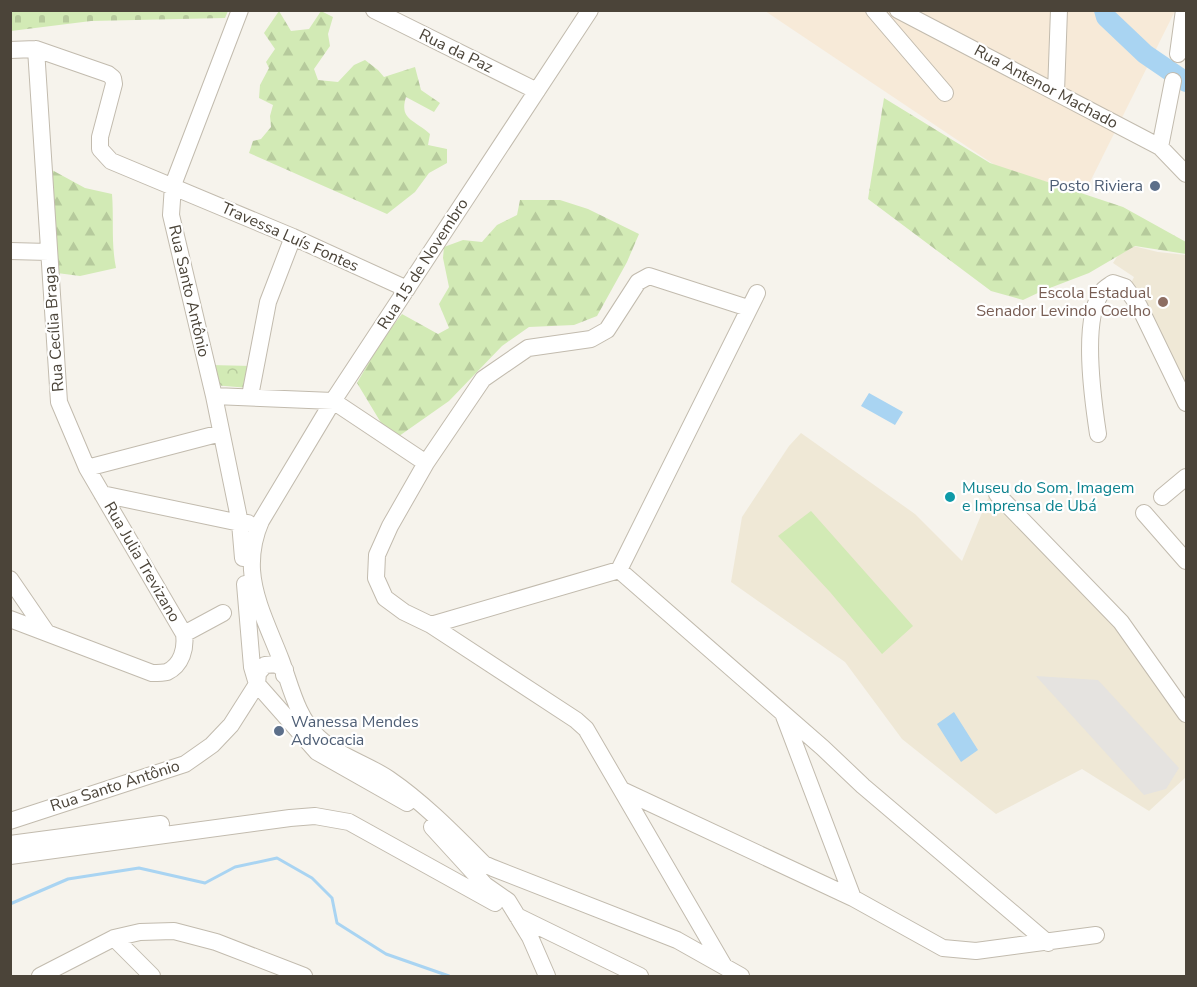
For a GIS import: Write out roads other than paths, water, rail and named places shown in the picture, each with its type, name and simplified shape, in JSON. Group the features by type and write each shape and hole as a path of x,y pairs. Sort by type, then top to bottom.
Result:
{"street":[{"name":"Rua Santo Antônio","path":"240,10 173,185 171,215 214,396 240,523 252,667 257,684"},
{"name":"Rua da Paz","path":"374,10 537,91"},
{"name":"Rua 15 de Novembro","path":"492,868 484,864 412,795 318,737 300,712 256,597 252,570 253,541 261,521 333,401 590,10"},
{"path":"874,10 945,93"},
{"name":"Rua Antenor Machado","path":"898,10 1160,147 1186,174"},
{"path":"1056,92 1059,10"},
{"path":"1178,54 1184,10"},
{"name":"Travessa Luís Fontes","path":"36,49 108,74 113,78 114,84 100,137 100,149 111,161 173,185 407,289"},
{"path":"10,50 36,49"},
{"name":"Rua Cecília Braga","path":"36,49 59,402 87,468 102,494"},
{"path":"1160,147 1173,81"},
{"path":"250,396 268,302 293,237"},
{"path":"10,251 50,252"},
{"path":"724,967 586,729 576,720 431,625 404,612 385,598 376,578 377,555 390,526 426,463 483,379 528,348 591,339 607,330 638,282 649,276 748,308"},
{"path":"1098,434 1091,390 1090,350 1094,307 1102,291 1113,283 1125,287 1138,306 1186,403"},
{"path":"431,625 619,570 757,293"},
{"path":"214,396 333,401 426,463"},
{"path":"87,468 221,433"},
{"path":"1162,497 1186,477"},
{"path":"102,494 240,523 261,521"},
{"name":"Rua Julia Trevizano","path":"10,619 152,673 166,672 181,658 186,647 184,634 102,494"},
{"path":"997,494 1121,622 1186,714"},
{"path":"1144,513 1186,561"},
{"path":"619,570 863,786 1048,943"},
{"path":"10,579 47,633"},
{"path":"184,634 223,613"},
{"name":"Rua Santo Antônio","path":"10,821 185,764 212,746 231,725 257,684 258,673 265,665 276,664 285,670"},
{"path":"257,684 317,752 408,804 435,829 482,883 506,895 562,897"},
{"path":"782,712 854,898"},
{"path":"624,791 854,898 943,948 976,951 1096,935"},
{"path":"10,856 315,816 349,822 393,844 520,918 640,976"},
{"path":"10,844 106,830 209,819 251,823"},
{"path":"482,883 483,872 492,868 677,940 741,976"},
{"path":"492,868 501,878 506,895 531,937 547,976"},
{"path":"677,940 693,913"},
{"path":"40,976 114,938 140,933 174,931 216,942 304,976"},
{"path":"114,938 152,976"}],"water":[{"path":"869,393 903,412 895,425 861,406"},
{"path":"954,712 978,750 961,762 937,724"}],"waterway":[{"path":"1104,10 1106,17 1145,54 1186,82"},
{"path":"10,904 68,879 139,868 205,883 235,867 277,858 312,878 332,898 337,923 386,954 449,976"}],"place":[{"name":"Posto Riviera","path":"1155,186"},
{"name":"Escola Estadual Senador Levindo Coelho","path":"1163,302"},
{"name":"Museu do Som, Imagem e Imprensa de Ubá","path":"950,497"},
{"name":"Wanessa Mendes Advocacia","path":"279,731"}]}
